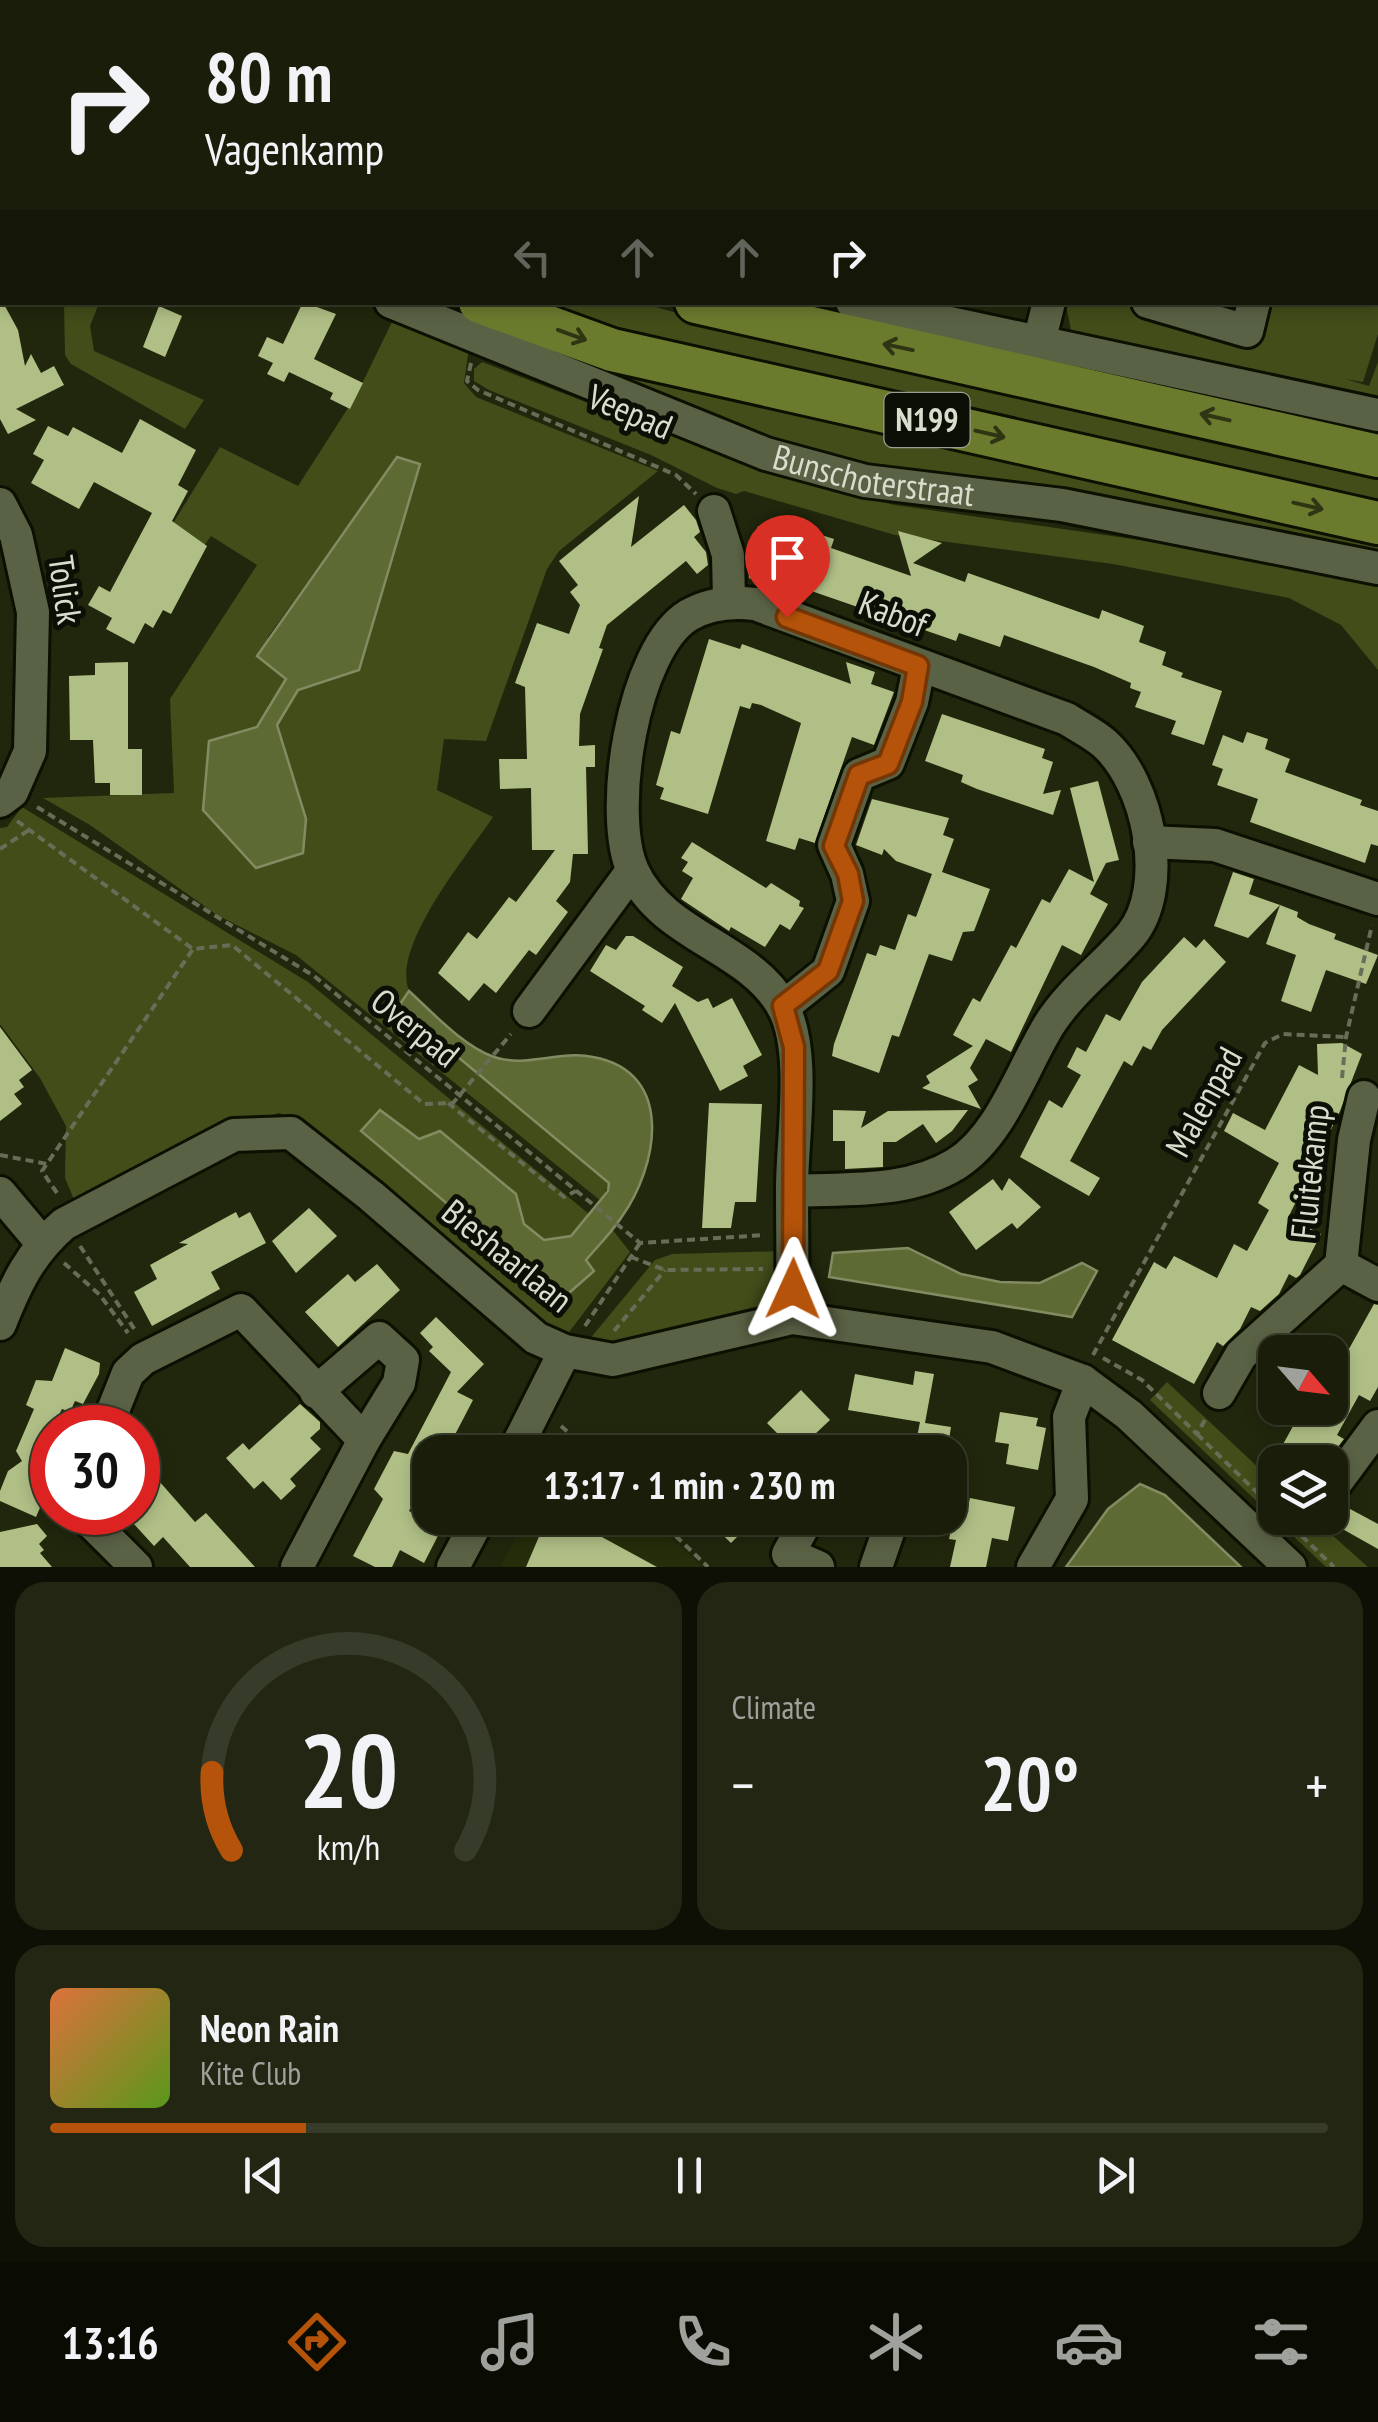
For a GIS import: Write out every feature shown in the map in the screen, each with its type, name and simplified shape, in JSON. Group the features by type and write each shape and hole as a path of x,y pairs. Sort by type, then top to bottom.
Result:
{"main road":[{"name":"N199","path":"709,305 1378,456"},
{"name":"Bunschoterstraat","path":"481,319 1378,523"}],"street":[{"name":"Bunschoterstraat","path":"408,305 481,319 766,454 865,481 1062,505 1378,568"},
{"path":"866,305 1378,416"},
{"path":"1039,342 1048,305"},
{"path":"1158,305 1247,331 1253,305"},
{"name":"Tolick","path":"0,505 16,536 33,612 30,751 9,804"},
{"path":"714,511 728,555 729,600 687,616 663,645 638,699 626,758 623,809 632,871 669,919 742,964 783,1006 794,1047 792,1303"},
{"name":"Kabof","path":"729,600 754,604 1066,719 1106,745 1132,781 1149,842 1152,888 1134,932 1063,1004 995,1122 958,1163 908,1186 792,1191"},
{"path":"783,1006 828,971 853,901 848,874 834,846 859,775 888,764 912,702 918,666"},
{"path":"1149,842 1216,845 1376,910"},
{"path":"529,1011 632,871"},
{"name":"Fluitekamp","path":"1219,1393 1240,1355 1340,1265 1354,1140 1364,1097"},
{"name":"Bieshaarlaan","path":"60,1229 234,1135 291,1133 372,1196 536,1338 565,1350 614,1360 792,1303 1088,1367 1129,1415 1296,1552"},
{"path":"0,1193 60,1229 20,1274 0,1324"},
{"name":"Fluitekamp","path":"1340,1265 1378,1285"},
{"path":"115,1405 128,1373 146,1358 241,1310 364,1440"},
{"path":"305,1565 364,1440 399,1383 402,1360 379,1338 316,1392"},
{"path":"523,1435 565,1350"},
{"path":"1033,1567 1072,1499 1069,1417 1088,1367"},
{"path":"1348,1466 1378,1426"},
{"path":"104,1535 136,1567"},
{"path":"453,1567 470,1535"},
{"path":"799,1535 788,1554 818,1567"},
{"path":"876,1567 887,1535"}],"path":[{"name":"Veepad","path":"481,319 467,381 478,390 676,475 714,511"},
{"path":"9,804 29,830 193,949 232,945 424,1104 448,1103 459,1096 496,1054"},
{"name":"Overpad","path":"9,804 314,976 640,1243"},
{"path":"0,849 29,830"},
{"path":"1346,1037 1376,910"},
{"path":"146,1358 60,1229 42,1170 193,949"},
{"name":"Malenpad","path":"1088,1367 1265,1043 1283,1034 1346,1037"},
{"name":"Fluitekamp","path":"1346,1037 1342,1082 1364,1097"},
{"path":"448,1103 564,1197 576,1191"},
{"path":"0,1155 47,1164"},
{"path":"60,1229 112,1288 146,1358"},
{"path":"565,1350 640,1243 794,1233"},
{"path":"631,1257 665,1270 762,1268 792,1303"},
{"path":"614,1360 612,1333 665,1270"},
{"path":"1088,1367 1142,1380 1258,1493"},
{"path":"1198,1434 1219,1393"},
{"path":"535,1412 572,1435"},
{"path":"675,1535 708,1567"},
{"path":"1296,1552 1334,1567"}],"shaded area":[{"path":"64,305 98,305 90,326 94,351 204,400 185,429 71,364 65,355"},
{"path":"537,305 648,305 844,359 1378,474 1378,506 615,331"},
{"path":"1041,305 1378,305 1378,334 1363,382 1345,379 1369,386 1378,362 1378,405 1072,335 1067,310"},
{"path":"393,320 469,348 464,383 476,397 658,471 559,551 547,569 486,741 444,739 437,790 493,817 421,926 406,972 409,991 398,1006 609,1184 601,1201 296,955 217,915 90,825 43,798 174,793 170,699 257,565 211,536 201,550 172,525 220,447 298,486 357,394","holes":["396,458 420,464 359,669 298,690 277,725 306,819 203,810 209,741 257,727 286,679 268,637"]},
{"path":"557,354 1378,537 1378,552 873,469 785,446"},
{"path":"482,362 728,457 838,492 895,505 1223,552 1378,586 1378,670 1341,625 1289,598 1113,564 895,535 744,491 736,494 717,488 651,455 489,390 474,381 474,369"},
{"path":"397,457 420,464 359,670 298,690 277,725 306,819 303,853 256,868 203,810 209,741 257,727 286,679 257,656"},
{"path":"22,807 308,982 589,1214 571,1236 544,1240 524,1224 516,1194 440,1131 560,1299 593,1272 586,1260 612,1229 630,1252 563,1340 534,1322 336,1145 318,1131 279,1113 190,1145 75,1202 65,1178 66,1126 40,1078 0,1024 0,828 7,827"},
{"path":"409,991 448,1028 482,1052 518,1061 593,1057 620,1066 638,1081 648,1101 652,1124 650,1149 634,1197 586,1260 594,1271 561,1300 361,1131 380,1110 419,1139 440,1131 516,1194 524,1224 544,1240 571,1236 608,1191 609,1183 398,1007"},
{"path":"908,1248 961,1274 1000,1282 1040,1283 1082,1263 1097,1271 1072,1317 829,1277 833,1253"},
{"path":"786,1251 781,1313 644,1343 584,1346 655,1260 672,1254"},
{"path":"1167,1382 1258,1467 1258,1502 1150,1400"},
{"path":"1140,1484 1165,1495 1241,1567 1066,1567 1108,1509"},
{"path":"518,1535 668,1535 702,1567 500,1567"},
{"path":"1292,1535 1332,1535 1368,1567 1326,1567"}],"building":[{"path":"0,305 4,305 18,330 25,366 31,354 41,373 54,366 64,385 16,409 36,420 8,434 0,419"},
{"path":"302,305 336,314 314,359 363,383 350,409 330,399 333,393 289,372 284,382 267,374 273,363 258,356 267,337 283,344"},
{"path":"159,306 182,316 165,357 143,347"},
{"path":"140,419 196,450 178,485 188,491 172,521 207,546 171,614 163,610 153,628 145,623 134,644 106,629 112,618 88,605 99,586 110,592 152,513 94,482 79,509 31,483 44,460 33,454 48,426 68,436 73,427 122,453"},
{"path":"639,496 631,547 684,505 696,520 700,532 694,537 706,552 708,565 697,574 686,561 607,625 599,648 603,649 580,714 579,746 595,745 595,767 586,767 588,854 573,854 570,882 556,901 568,912 536,955 529,950 496,993 484,983 469,1001 438,973 468,932 477,939 509,897 516,902 555,850 532,850 531,788 500,789 499,759 527,759 525,687 515,683 537,623 569,634 580,605 570,592 578,585 559,561"},
{"path":"758,526 808,544 812,532 834,539 831,548 911,576 898,531 942,543 913,563 965,582 968,573 1099,619 1102,610 1144,626 1139,642 1166,652 1162,665 1183,673 1181,677 1222,691 1204,745 1171,734 1176,721 1135,707 1141,692 1130,688 1131,683 1094,667 1004,635 1000,647 959,633 956,641 794,585 792,594 749,578 748,556"},
{"path":"709,639 740,649 742,644 851,684 846,662 875,672 871,684 894,692 874,745 852,737 815,843 799,838 795,850 766,841 801,723 761,705 752,703 750,709 740,706 708,814 660,799 664,788 656,785 671,731 680,734"},
{"path":"128,662 128,749 142,749 142,795 110,795 110,783 95,783 93,740 70,740 69,676 95,675 95,663"},
{"path":"942,714 1045,749 1042,758 1053,762 1043,794 1061,790 1053,815 977,789 961,782 963,775 925,761"},
{"path":"1247,732 1268,739 1265,749 1290,759 1285,772 1362,800 1360,805 1378,811 1378,846 1371,844 1365,863 1250,822 1258,799 1217,785 1223,769 1212,765 1223,735 1243,743"},
{"path":"1098,781 1119,860 1106,863 1090,894 1108,904 1081,955 1062,945 1011,1052 986,1039 970,1068 978,1080 968,1086 981,1109 922,1088 930,1083 926,1076 973,1046 953,1035 973,998 980,1002 1011,945 1016,948 1042,899 1050,903 1069,869 1094,882 1070,788"},
{"path":"872,799 949,818 943,835 954,839 942,872 990,889 974,931 963,932 952,961 929,954 899,1037 892,1035 879,1073 832,1056 834,1044 867,953 876,956 880,945 895,950 908,914 916,917 932,874 896,861 884,849 882,855 856,845"},
{"path":"692,842 766,888 771,883 800,901 799,906 804,908 790,930 780,924 765,947 731,927 729,931 681,899 693,878 682,871 688,862 681,858"},
{"path":"1233,872 1254,879 1249,894 1280,905 1248,938 1214,926"},
{"path":"1280,905 1298,912 1297,917 1309,924 1336,934 1334,939 1378,955 1366,984 1326,970 1311,1012 1281,1001 1296,955 1266,944"},
{"path":"626,936 633,936 683,967 672,986 698,1002 708,998 713,1008 732,998 762,1055 743,1066 748,1076 720,1091 675,1003 662,1023 642,1010 645,1006 590,971 606,945 616,950"},
{"path":"1184,937 1196,948 1204,939 1226,962 1162,1030 1151,1050 1143,1046 1132,1066 1124,1061 1070,1161 1100,1178 1089,1196 1020,1157 1049,1100 1062,1108 1081,1075 1067,1067 1077,1047 1086,1052 1106,1014 1120,1021 1142,982"},
{"path":"0,1027 32,1070 19,1080 24,1087 14,1094 22,1104 0,1121"},
{"path":"1342,1043 1362,1054 1340,1111 1288,1218 1321,1234 1300,1275 1296,1278 1289,1274 1279,1294 1260,1311 1251,1307 1240,1329 1223,1346 1217,1342 1194,1384 1112,1340 1154,1262 1166,1269 1174,1256 1217,1278 1234,1244 1247,1251 1269,1210 1258,1203 1279,1163 1224,1131 1233,1113 1265,1130 1299,1065 1318,1075 1317,1044"},
{"path":"709,1103 762,1104 756,1202 735,1202 731,1228 702,1228"},
{"path":"833,1110 866,1111 861,1128 888,1111 968,1110 952,1131 936,1143 923,1124 896,1142 883,1142 883,1167 845,1169 845,1141 833,1141"},
{"path":"1009,1178 1041,1207 1017,1229 1012,1223 976,1250 949,1212 993,1179 1002,1191"},
{"path":"309,1208 337,1236 296,1273 272,1241"},
{"path":"236,1212 239,1218 250,1212 266,1243 211,1272 220,1289 152,1326 134,1292 157,1279 150,1265 188,1244 179,1243"},
{"path":"377,1264 400,1290 338,1347 305,1312 348,1274 355,1282"},
{"path":"1374,1304 1378,1305 1378,1387 1370,1401 1359,1395 1348,1415 1348,1351"},
{"path":"436,1317 484,1364 457,1392 473,1400 455,1435 418,1435 451,1372 429,1351 433,1347 420,1333"},
{"path":"65,1348 100,1363 99,1374 83,1404 75,1401 73,1405 26,1405 36,1380 52,1381"},
{"path":"915,1371 934,1374 925,1423 951,1427 950,1435 917,1435 920,1422 848,1410 855,1374 913,1385"},
{"path":"801,1390 830,1420 814,1435 779,1435 767,1423"},
{"path":"300,1404 320,1422 320,1429 310,1438 321,1449 290,1479 296,1486 281,1500 263,1481 254,1489 226,1458 243,1443 249,1450"},
{"path":"1000,1412 1038,1418 1036,1426 1046,1428 1038,1470 1006,1464 1009,1444 995,1442"},
{"path":"30,1418 30,1514 0,1501 8,1471 22,1461 16,1451"},
{"path":"1294,1425 1342,1425 1337,1435 1344,1439 1339,1445 1283,1445"},
{"path":"412,1446 412,1535 438,1535 424,1563 400,1550 392,1567 375,1567 353,1556 383,1499 374,1489 394,1451 408,1454"},
{"path":"160,1482 195,1522 206,1513 255,1567 190,1567 163,1537 154,1546 144,1535 160,1535"},
{"path":"970,1498 1015,1507 1008,1541 992,1538 986,1567 950,1567 956,1540 949,1539 950,1535 967,1535"},
{"path":"1348,1508 1378,1524 1378,1549 1348,1532"},
{"path":"30,1526 30,1535 46,1535 39,1544 44,1550 40,1553 52,1567 0,1567 0,1532"},
{"path":"540,1535 598,1535 657,1567 526,1567"},
{"path":"723,1535 739,1535 731,1543"}],"route":[{"path":"787,617 918,666 912,702 888,764 859,775 834,846 848,874 853,901 828,971 783,1006 794,1047 793,1289"}]}
